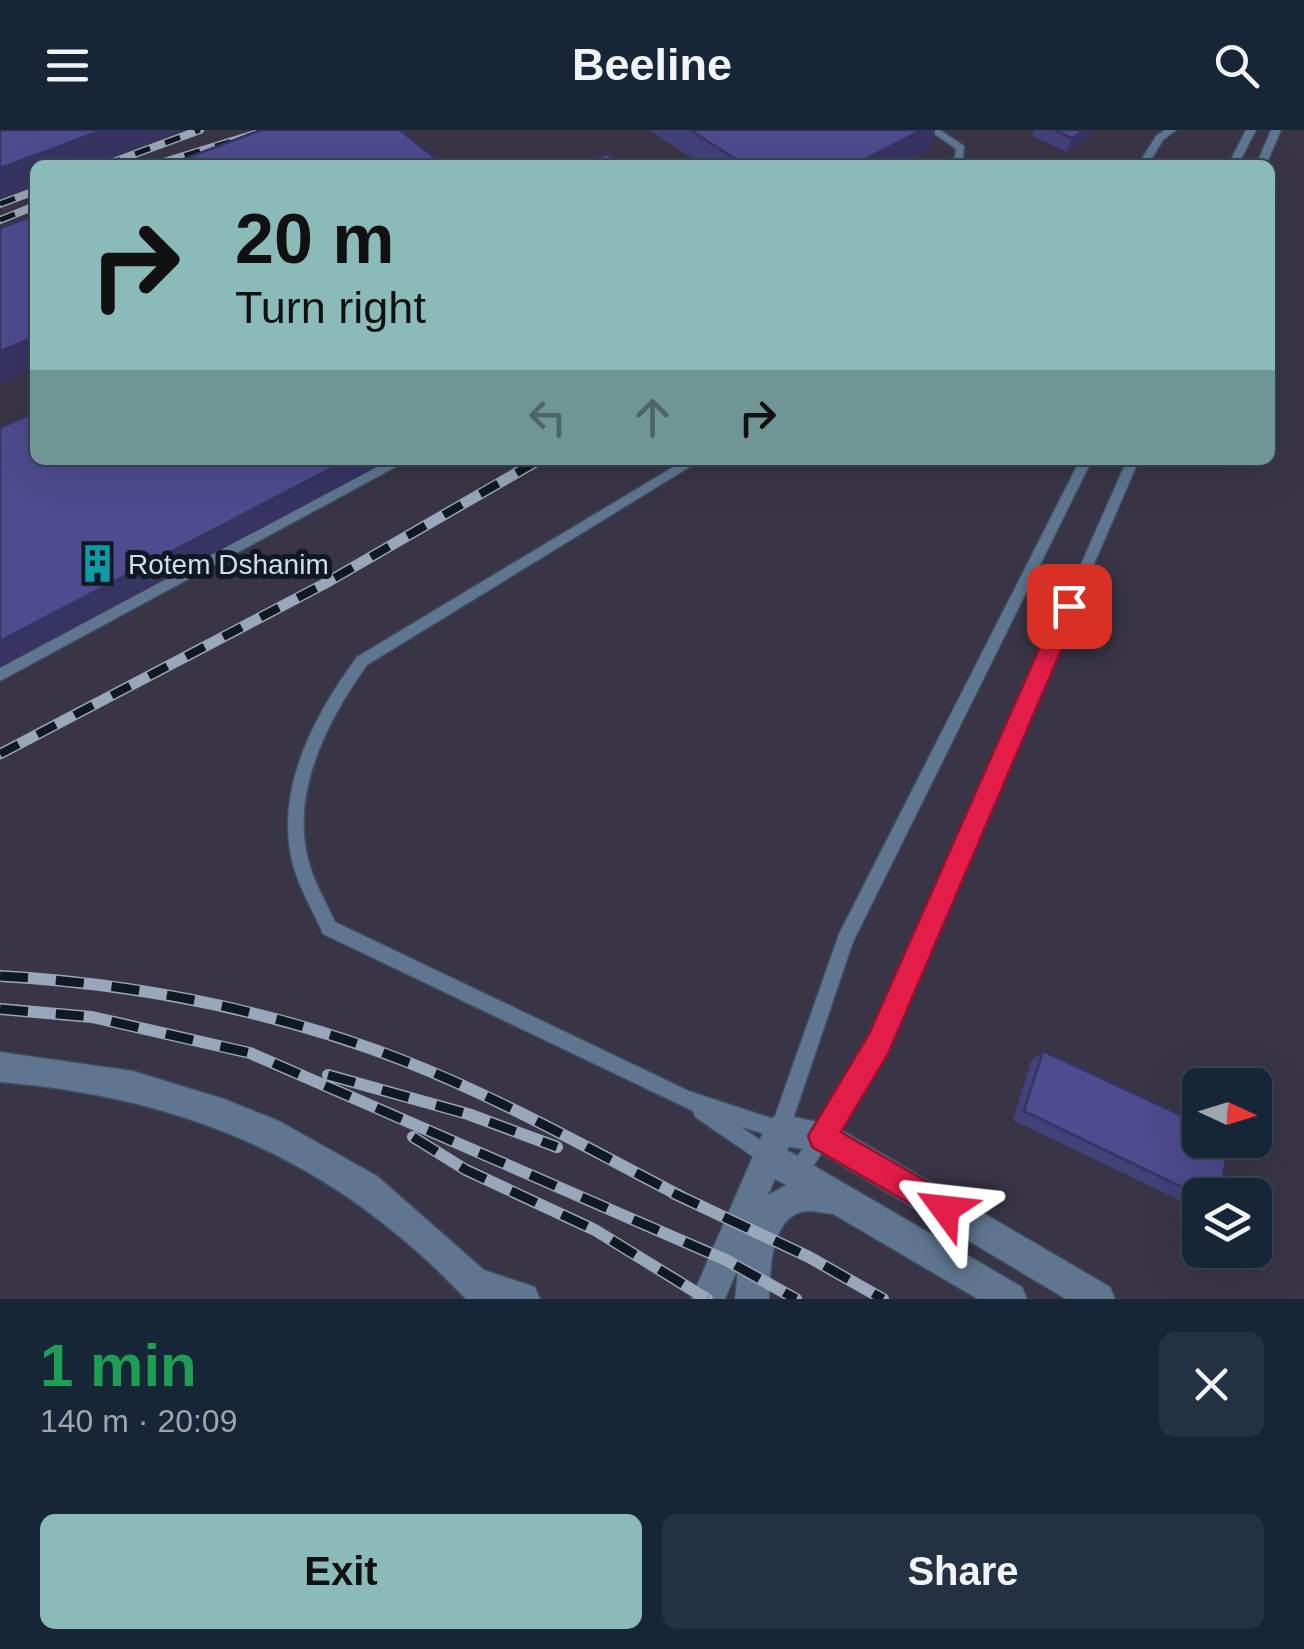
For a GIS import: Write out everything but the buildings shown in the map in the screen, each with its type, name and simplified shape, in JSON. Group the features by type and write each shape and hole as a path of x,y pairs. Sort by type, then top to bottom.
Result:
{"street":[{"path":"0,1068 86,1077 224,1115 344,1172 402,1216 481,1291 524,1299"},
{"path":"774,1143 822,1136 1098,1299"},
{"path":"774,1143 798,1174 1010,1299"},
{"path":"708,1299 774,1143"},
{"path":"752,1299 762,1234 775,1208 800,1196 841,1199"}],"lane":[{"path":"934,130 961,148 956,160"},
{"path":"1145,160 1159,138 1171,130"},
{"path":"1236,160 1251,130"},
{"path":"1263,160 1276,130"},
{"path":"0,675 390,465"},
{"path":"687,465 362,662 326,708 308,755 298,803 299,859 329,928 774,1143"},
{"path":"774,1143 845,940 1083,465"},
{"path":"775,1208 878,1044 1130,465"},
{"path":"686,1099 774,1143"}],"shaded area":[{"path":"0,130 1304,130 1304,1299 0,1299"}],"railway":[{"path":"119,160 200,130"},
{"path":"170,160 268,130"},
{"path":"0,204 30,193"},
{"path":"0,220 30,208"},
{"path":"0,754 324,584 530,465"},
{"path":"0,976 103,985 204,1002 353,1042 474,1091 684,1198"},
{"path":"0,1009 92,1017 250,1053 726,1260 796,1299"},
{"path":"328,1075 468,1114 557,1147"},
{"path":"413,1137 466,1170 595,1230 707,1299"},
{"path":"673,1193 809,1257 883,1299"}],"place":[{"name":"Rotem Dshanim","path":"98,564"}],"route":[{"path":"945,1209 822,1136 878,1044 1069,606"}]}
